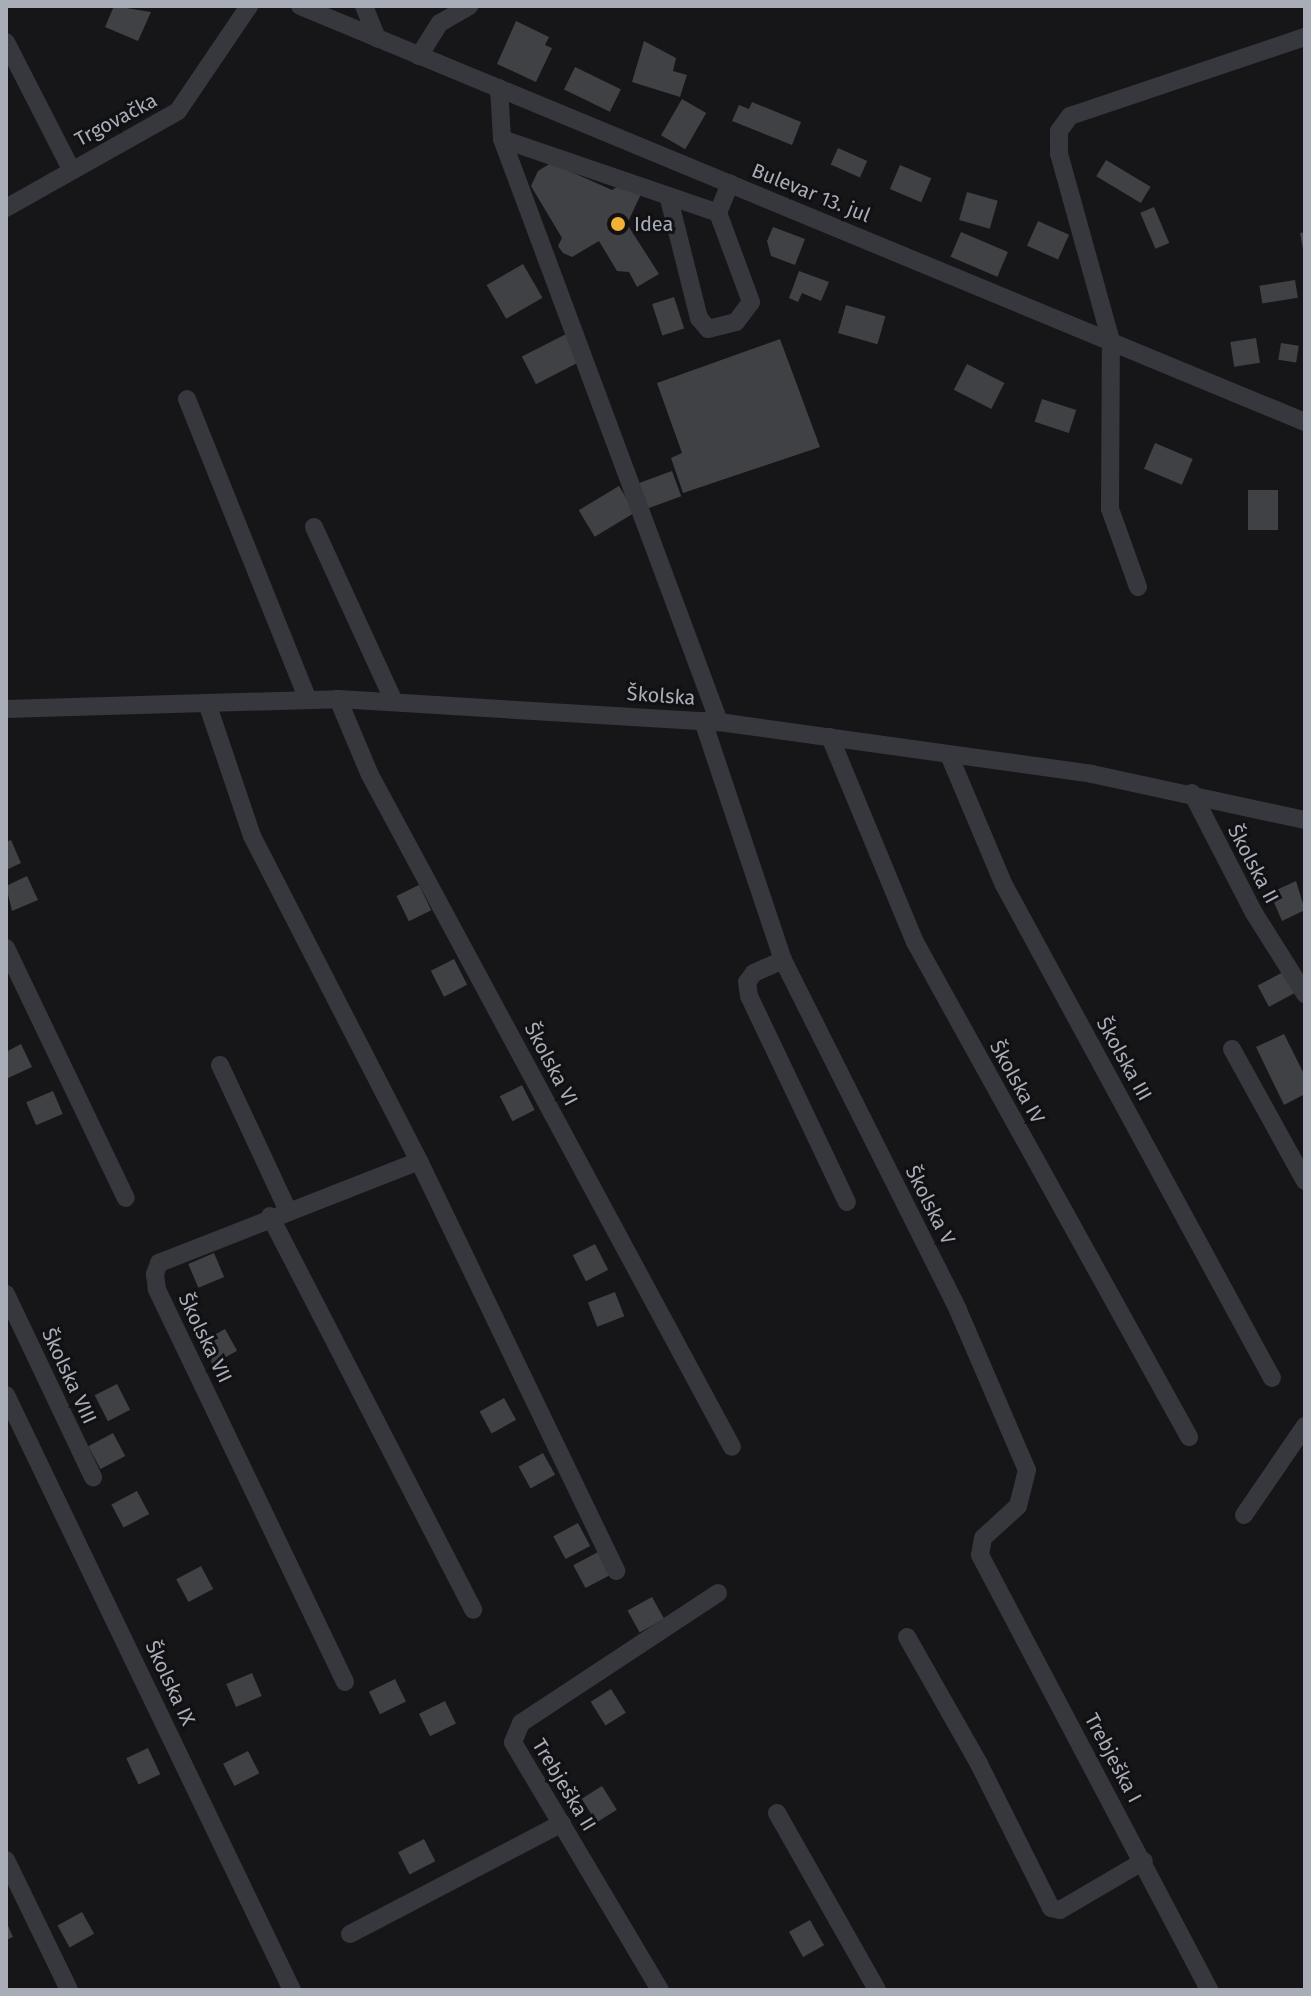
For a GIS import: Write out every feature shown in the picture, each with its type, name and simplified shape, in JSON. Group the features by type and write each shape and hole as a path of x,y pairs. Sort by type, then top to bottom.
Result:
{"street":[{"name":"Trgovačka","path":"6,208 178,111 249,6"},
{"name":"Bulevar 13. jul","path":"300,6 1305,422"},
{"path":"364,6 377,39"},
{"path":"419,56 440,23 470,6"},
{"path":"1138,587 1110,509 1111,341 1059,154 1062,125 1070,116 1305,37"},
{"path":"6,42 71,169"},
{"name":"Školska V","path":"499,88 502,139 711,722 783,960 958,1310 1028,1475 1015,1511 980,1547"},
{"path":"502,139 669,199 718,213"},
{"path":"669,199 699,318 708,329 736,322 751,302 718,213 730,183"},
{"path":"187,399 308,700"},
{"path":"314,527 394,702"},
{"name":"Školska","path":"6,709 208,706 338,699 711,722 830,737 1192,793 1305,820"},
{"name":"Školska VI","path":"338,699 370,775 732,1447"},
{"path":"208,706 252,836 419,1161 616,1571"},
{"name":"Školska IV","path":"830,737 915,942 1189,1437"},
{"name":"Školska III","path":"949,755 1004,885 1272,1378"},
{"name":"Školska II","path":"1192,793 1254,913 1305,994"},
{"path":"6,948 126,1198"},
{"path":"783,960 754,973 747,982 749,996 847,1202"},
{"path":"1232,1049 1305,1181"},
{"path":"220,1065 278,1213 473,1610"},
{"name":"Školska VII","path":"345,1682 157,1289 159,1263 278,1213 419,1161"},
{"name":"Školska VIII","path":"6,1294 93,1477"},
{"name":"Školska IX","path":"6,1395 292,1990"},
{"path":"1244,1515 1305,1426"},
{"name":"Trebješka I","path":"980,1547 1209,1990"},
{"name":"Trebješka II","path":"660,1990 513,1742 521,1723 718,1593"},
{"path":"907,1637 979,1764 1051,1908 1060,1910 1144,1861"},
{"path":"777,1813 877,1990"},
{"path":"350,1934 562,1823"},
{"path":"6,1860 69,1990"}],"building":[{"path":"114,6 151,12 138,41 105,27"},
{"path":"516,21 549,37 545,45 552,48 536,82 497,64"},
{"path":"644,41 676,58 673,71 687,75 680,97 632,82"},
{"path":"575,67 621,89 610,112 564,89"},
{"path":"682,99 706,113 685,149 661,135"},
{"path":"752,102 801,122 792,145 732,121 739,105 749,109"},
{"path":"838,148 867,161 860,177 831,164"},
{"path":"1106,160 1151,187 1141,203 1096,176"},
{"path":"551,163 612,190 620,185 641,194 627,224 659,274 637,287 629,272 617,271 599,241 572,257 563,253 558,246 562,238 531,186 538,171"},
{"path":"900,165 931,178 921,202 890,189"},
{"path":"967,192 998,201 990,229 959,220"},
{"path":"1154,207 1169,243 1155,249 1140,213"},
{"path":"1038,221 1069,235 1058,259 1027,246"},
{"path":"773,227 805,239 795,265 771,256 767,241"},
{"path":"961,232 1008,252 997,277 950,257"},
{"path":"1305,232 1305,254 1304,254 1300,233"},
{"path":"523,264 542,298 506,319 487,285"},
{"path":"799,271 829,282 821,301 802,293 798,302 789,298"},
{"path":"1295,280 1298,298 1262,303 1259,286"},
{"path":"674,297 684,328 662,335 652,304"},
{"path":"846,305 885,316 877,344 838,333"},
{"path":"570,332 584,360 536,384 522,357"},
{"path":"1256,338 1260,363 1234,367 1230,342"},
{"path":"780,339 820,447 683,493 671,458 682,453 657,383"},
{"path":"1281,343 1299,346 1296,363 1278,360"},
{"path":"967,364 1004,383 991,409 954,390"},
{"path":"1042,399 1076,410 1069,433 1035,422"},
{"path":"1155,443 1193,459 1182,485 1144,469"},
{"path":"672,471 681,496 648,508 639,483"},
{"path":"619,486 635,513 595,537 579,510"},
{"path":"1248,490 1278,490 1278,530 1248,530"},
{"path":"11,840 21,863 6,870 6,842"},
{"path":"27,876 38,900 12,911 6,886"},
{"path":"1296,881 1305,910 1282,921 1270,893"},
{"path":"419,885 431,910 409,921 397,896"},
{"path":"454,959 467,985 444,997 431,971"},
{"path":"1285,971 1296,992 1269,1007 1258,986"},
{"path":"1284,1034 1305,1076 1305,1094 1284,1105 1256,1047"},
{"path":"21,1044 32,1067 6,1079 6,1052"},
{"path":"522,1085 535,1110 512,1121 500,1096"},
{"path":"53,1091 63,1114 36,1125 26,1102"},
{"path":"595,1244 608,1270 586,1281 573,1255"},
{"path":"214,1253 224,1277 198,1288 188,1264"},
{"path":"615,1292 624,1316 597,1327 588,1302"},
{"path":"225,1329 237,1351 213,1364 201,1343"},
{"path":"117,1384 130,1410 108,1421 95,1395"},
{"path":"504,1398 516,1420 492,1433 480,1412"},
{"path":"113,1433 125,1456 100,1469 88,1446"},
{"path":"543,1453 555,1475 531,1488 519,1467"},
{"path":"137,1491 149,1514 124,1528 111,1505"},
{"path":"578,1523 590,1546 565,1559 553,1536"},
{"path":"598,1552 610,1575 585,1588 573,1565"},
{"path":"201,1566 213,1589 188,1602 176,1579"},
{"path":"652,1597 664,1619 640,1632 628,1611"},
{"path":"252,1673 262,1696 236,1707 226,1684"},
{"path":"395,1679 406,1701 380,1714 369,1692"},
{"path":"611,1689 626,1713 605,1725 591,1702"},
{"path":"445,1701 456,1723 430,1736 419,1714"},
{"path":"148,1748 160,1774 139,1784 126,1758"},
{"path":"248,1751 259,1773 234,1786 223,1764"},
{"path":"602,1786 617,1810 596,1822 582,1799"},
{"path":"424,1839 435,1861 410,1874 398,1852"},
{"path":"82,1912 94,1934 70,1947 58,1926"},
{"path":"810,1920 824,1945 803,1957 789,1932"},
{"path":"6,1921 13,1937 6,1940"}],"place":[{"name":"Idea","path":"618,224"}]}
